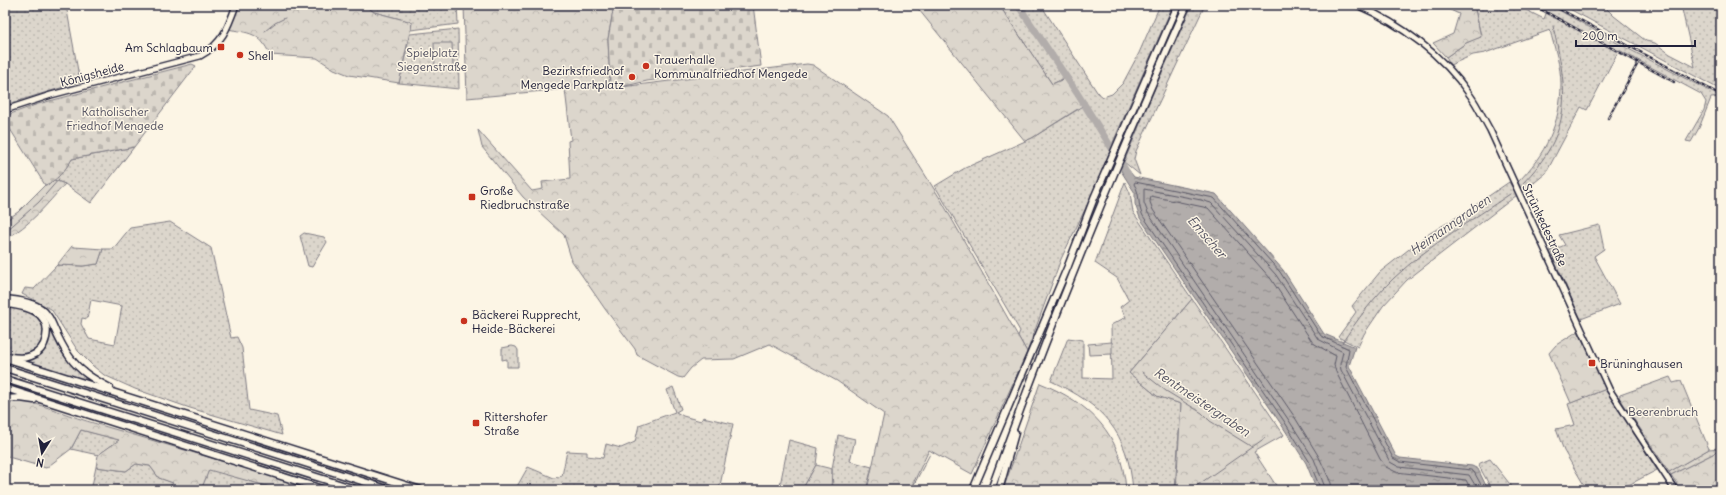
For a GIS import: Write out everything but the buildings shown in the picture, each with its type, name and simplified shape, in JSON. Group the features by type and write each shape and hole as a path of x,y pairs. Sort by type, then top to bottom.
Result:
{"highway":[{"path":"973,490 1026,366 1104,175 1178,5"},
{"path":"991,490 1030,384 1110,183 1186,5"},
{"path":"5,299 24,301 40,308 49,317 64,349 76,365 100,383 126,396"},
{"path":"5,304 25,307 40,315 44,321 47,332 44,346 37,354 27,358 5,358"},
{"path":"5,358 421,490"},
{"path":"5,368 390,490"},
{"path":"5,379 358,490"},
{"path":"5,388 325,490"},
{"path":"5,399 20,398 52,402"},
{"path":"999,490 1024,401"},
{"path":"968,490 979,474"}],"main road":[{"name":"Königsheide","path":"5,110 51,95 193,58 207,52 217,45 222,38 236,5"},
{"name":"Strünkedestraße","path":"1357,5 1393,24 1424,46 1447,66 1471,96 1490,130 1609,389 1675,490"}],"green space":[{"path":"5,5 66,5 80,82 5,105"},
{"path":"236,5 364,5 374,12 412,22 399,83 349,75 334,69 317,58 270,55 266,47 258,38 248,33 227,29"},
{"path":"364,5 457,5 458,24 411,30 412,22 374,12"},
{"path":"464,5 614,5 608,39 610,84 620,82 621,87 807,64 813,65 888,116 941,200 1027,352 972,474 929,450 910,490 867,490 884,414 837,381 770,344 734,359 701,360 691,368 683,378 678,377 637,355 635,349 572,261 564,235 523,197 482,147 478,130 532,191 543,189 542,182 570,179 568,141 571,140 565,89 467,98"},
{"path":"614,5 753,5 761,66 647,81 621,87 620,83 610,84 608,39"},
{"path":"915,5 999,5 1052,84 1066,78 1084,105 1025,141"},
{"path":"999,5 1041,5 1097,92 1103,97 1112,94 1123,83 1139,53 1160,5 1173,5 1111,147 1098,127 1111,148 1092,195 1061,259 1027,352 1018,336 1020,331 935,186 965,168 1032,138 1085,105 1067,77 1052,84"},
{"path":"1192,5 1205,5 1136,151 1134,159 1140,175 1124,162"},
{"path":"1449,5 1474,5 1481,37 1466,43 1446,57 1433,43 1453,34 1459,14 1448,9"},
{"path":"1474,5 1516,5 1544,19 1547,11 1537,5 1549,7 1550,5 1619,44 1721,97 1711,98 1699,128 1691,142 1686,141 1704,110 1706,102 1701,94 1619,50 1587,110 1581,107 1546,173 1523,192 1518,182 1536,161 1550,138 1555,125 1561,84 1559,63 1550,30 1485,53 1473,55 1450,65 1446,57 1466,43 1481,36"},
{"path":"1562,5 1603,5 1614,16 1646,41 1655,43 1670,54 1695,67 1681,5 1721,5 1721,90"},
{"name":"Spielplatz Siegenstraße","path":"458,29 459,89 399,83 410,34"},
{"path":"434,43 452,43 453,67 435,67"},
{"name":"Katholischer Friedhof Mengede","path":"192,64 196,66 134,147 72,159 64,171 49,184 45,185 5,121 5,116 38,104"},
{"path":"134,147 91,203 65,184 54,180 72,159"},
{"path":"54,180 65,184 45,207 30,221 14,234 5,239 5,221 18,212 45,185 50,184"},
{"path":"1125,182 1130,193 1133,212 1192,299 1129,373 1157,396 1181,404 1175,490 1133,490 1125,452 1119,436 1110,423 1085,400 1051,381 1068,338 1083,340 1083,378 1112,379 1111,325 1126,317 1120,307 1129,300 1117,278 1095,263"},
{"path":"1509,182 1517,195 1407,280 1383,306 1364,334 1358,347 1338,337 1356,312 1352,306 1380,272 1427,235 1467,211"},
{"path":"170,222 211,248 231,338 237,337 242,348 249,410 277,416 282,435 190,408 135,389 104,375 78,351 51,309 22,294 25,288 34,289 57,265 83,266 98,264 103,249 113,249 130,228","holes":["91,300 122,306 115,344 89,339 81,324 82,318 87,319"]},
{"path":"1599,225 1604,249 1594,256 1620,304 1581,319 1550,251 1565,245 1559,235"},
{"path":"304,233 324,237 327,242 312,267 308,266 300,236"},
{"path":"72,246 103,249 98,264 83,266 57,265"},
{"path":"1192,299 1284,435 1254,452 1279,490 1176,490 1181,404 1157,396 1129,373"},
{"path":"5,304 25,307 47,322 63,350 93,383 22,360 20,356 5,352"},
{"path":"1578,331 1606,389 1571,403 1549,353 1556,345"},
{"path":"1112,342 1112,354 1089,355 1088,344"},
{"path":"512,346 516,347 518,350 518,367 507,367 507,359 502,360 502,348"},
{"name":"Beerenbruch","path":"1670,377 1673,383 1681,381 1709,449 1669,472 1619,397 1620,395"},
{"path":"1040,383 1074,400 1100,423 1118,452 1126,490 1003,490"},
{"path":"673,387 681,409 676,412 683,416 701,421 703,417 733,424 719,490 515,490 528,467 554,478 562,476 567,451 587,452 587,456 603,458 606,444 621,448 635,442 639,425 675,412 667,390"},
{"path":"1606,389 1657,470 1619,490 1587,490 1564,451 1556,429 1575,425 1568,404"},
{"path":"19,400 310,488 310,490 281,490 209,470 201,490 165,490 173,483 159,478 150,466 136,464 126,471 96,467 98,455 119,440 81,430 71,449 46,468 5,456 5,401"},
{"path":"81,430 120,440 98,455 71,449"},
{"path":"838,435 855,439 850,461 872,467 866,490 833,490 832,469"},
{"path":"789,440 818,448 816,465 802,490 779,490"},
{"path":"1719,448 1713,454 1671,475 1669,472 1709,449"},
{"path":"1721,448 1721,490 1681,490 1671,475 1713,454"},
{"path":"1490,459 1513,490 1492,490 1478,464"},
{"path":"136,464 150,466 159,478 174,483 165,490 91,490 96,467 126,471"},
{"path":"816,465 832,469 831,490 802,490"},
{"path":"209,469 267,486 265,490 201,490"}],"water":[{"path":"1124,164 1134,177 1216,194 1283,270 1324,334 1355,347 1349,366 1396,456 1400,458 1472,466 1478,469 1488,490 1317,490 1306,463 1281,424 1140,218 1135,204 1135,193 1121,171"}],"waterway":[{"path":"293,11 300,5"},
{"name":"Emscher","path":"1018,5 1077,93 1128,174"},
{"path":"265,31 275,23 285,18"},
{"name":"Heimanngraben","path":"1522,184 1539,165 1551,146 1559,128 1563,110 1562,72 1553,26"},
{"path":"5,232 39,202 59,179"},
{"name":"Heimanngraben","path":"1342,343 1373,301 1407,266 1450,234 1510,194"},
{"name":"Rentmeistergraben","path":"1142,372 1166,391 1202,413 1210,421 1252,447"},
{"path":"1192,489 1265,438"},
{"path":"911,490 930,454"},
{"path":"609,487 622,490"}],"railway":[{"path":"1533,5 1674,82"},
{"path":"1552,5 1721,95"},
{"path":"1608,118 1638,63"}],"place":[{"name":"Am Schlagbaum","path":"221,47"},
{"name":"Shell","path":"240,55"},
{"name":"Trauerhalle Kommunalfriedhof Mengede","path":"646,66"},
{"name":"Bezirksfriedhof Mengede Parkplatz","path":"632,77"},
{"name":"Große Riedbruchstraße","path":"472,197"},
{"name":"Bäckerei Rupprecht, Heide-Bäckerei","path":"464,321"},
{"name":"Brüninghausen","path":"1592,363"},
{"name":"Rittershofer Straße","path":"476,423"}]}
